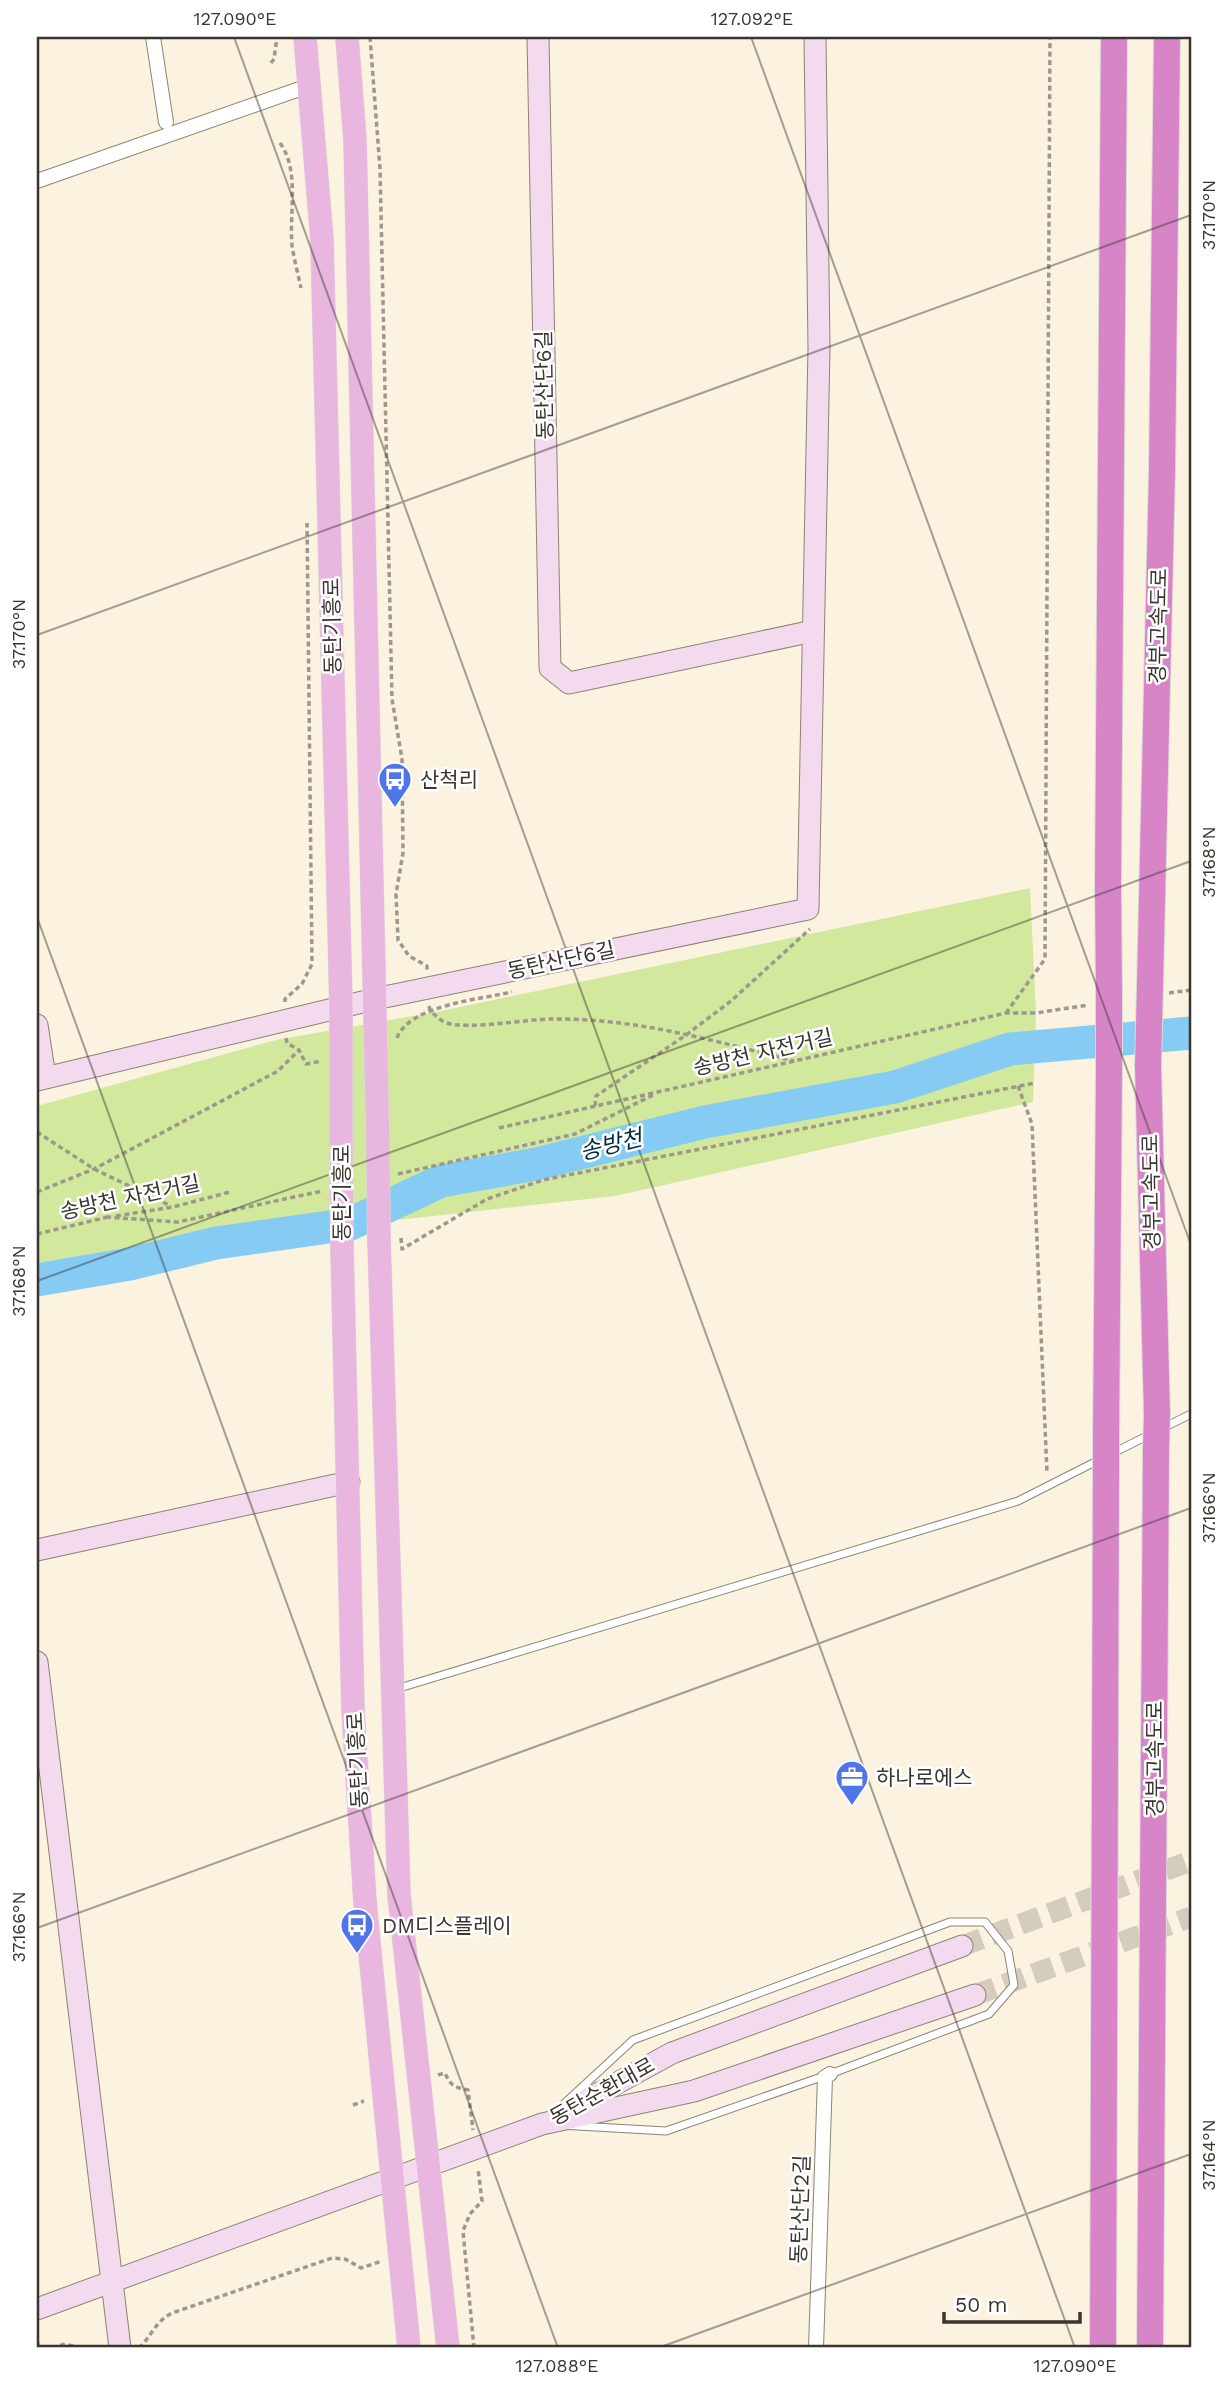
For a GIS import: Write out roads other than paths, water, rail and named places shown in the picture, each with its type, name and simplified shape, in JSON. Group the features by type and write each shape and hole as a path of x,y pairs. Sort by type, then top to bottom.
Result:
{"highway":[{"name":"경부고속도로","path":"1103,2348 1114,37"},
{"name":"경부고속도로","path":"1150,2348 1157,1415 1148,1065 1162,471 1167,37"}],"main road":[{"name":"동탄기흥로","path":"305,37 323,240 341,1007 342,1248 353,1711 365,1902 409,2348"},
{"name":"동탄기흥로","path":"347,37 355,140 379,1240 399,1895 448,2348"}],"street":[{"path":"153,37 166,122"},
{"name":"동탄산단6길","path":"538,37 550,668 569,683 813,631"},
{"name":"동탄산단6길","path":"37,1025 41,1079 375,999 808,909 819,348 815,37"},
{"path":"37,181 311,85"},
{"path":"37,1550 349,1482"},
{"path":"37,1662 120,2348"},
{"name":"동탄순환대로","path":"542,2124 672,2053 962,1945"},
{"name":"동탄순환대로","path":"542,2124 694,2091 975,1994"},
{"name":"동탄산단2길","path":"816,2348 825,2077 830,2074"},
{"path":"37,2309 542,2124"}],"lane":[{"path":"392,1691 1018,1501 1191,1414"},
{"path":"950,1922 985,1922 1008,1951 1014,1984 989,2014 830,2074 666,2130 542,2124 633,2040 950,1922"}],"waterway":[{"name":"송방천","path":"37,1280 130,1264 216,1243 350,1224 441,1181 536,1164 705,1122 895,1087 1010,1049 1191,1033"}],"tunnel":[{"path":"962,1946 1191,1861"},
{"path":"975,1995 1191,1917"}],"place":[{"name":"산척리","path":"395,809"},
{"name":"하나로에스","path":"852,1807"},
{"name":"DM디스플레이","path":"357,1955"}]}
